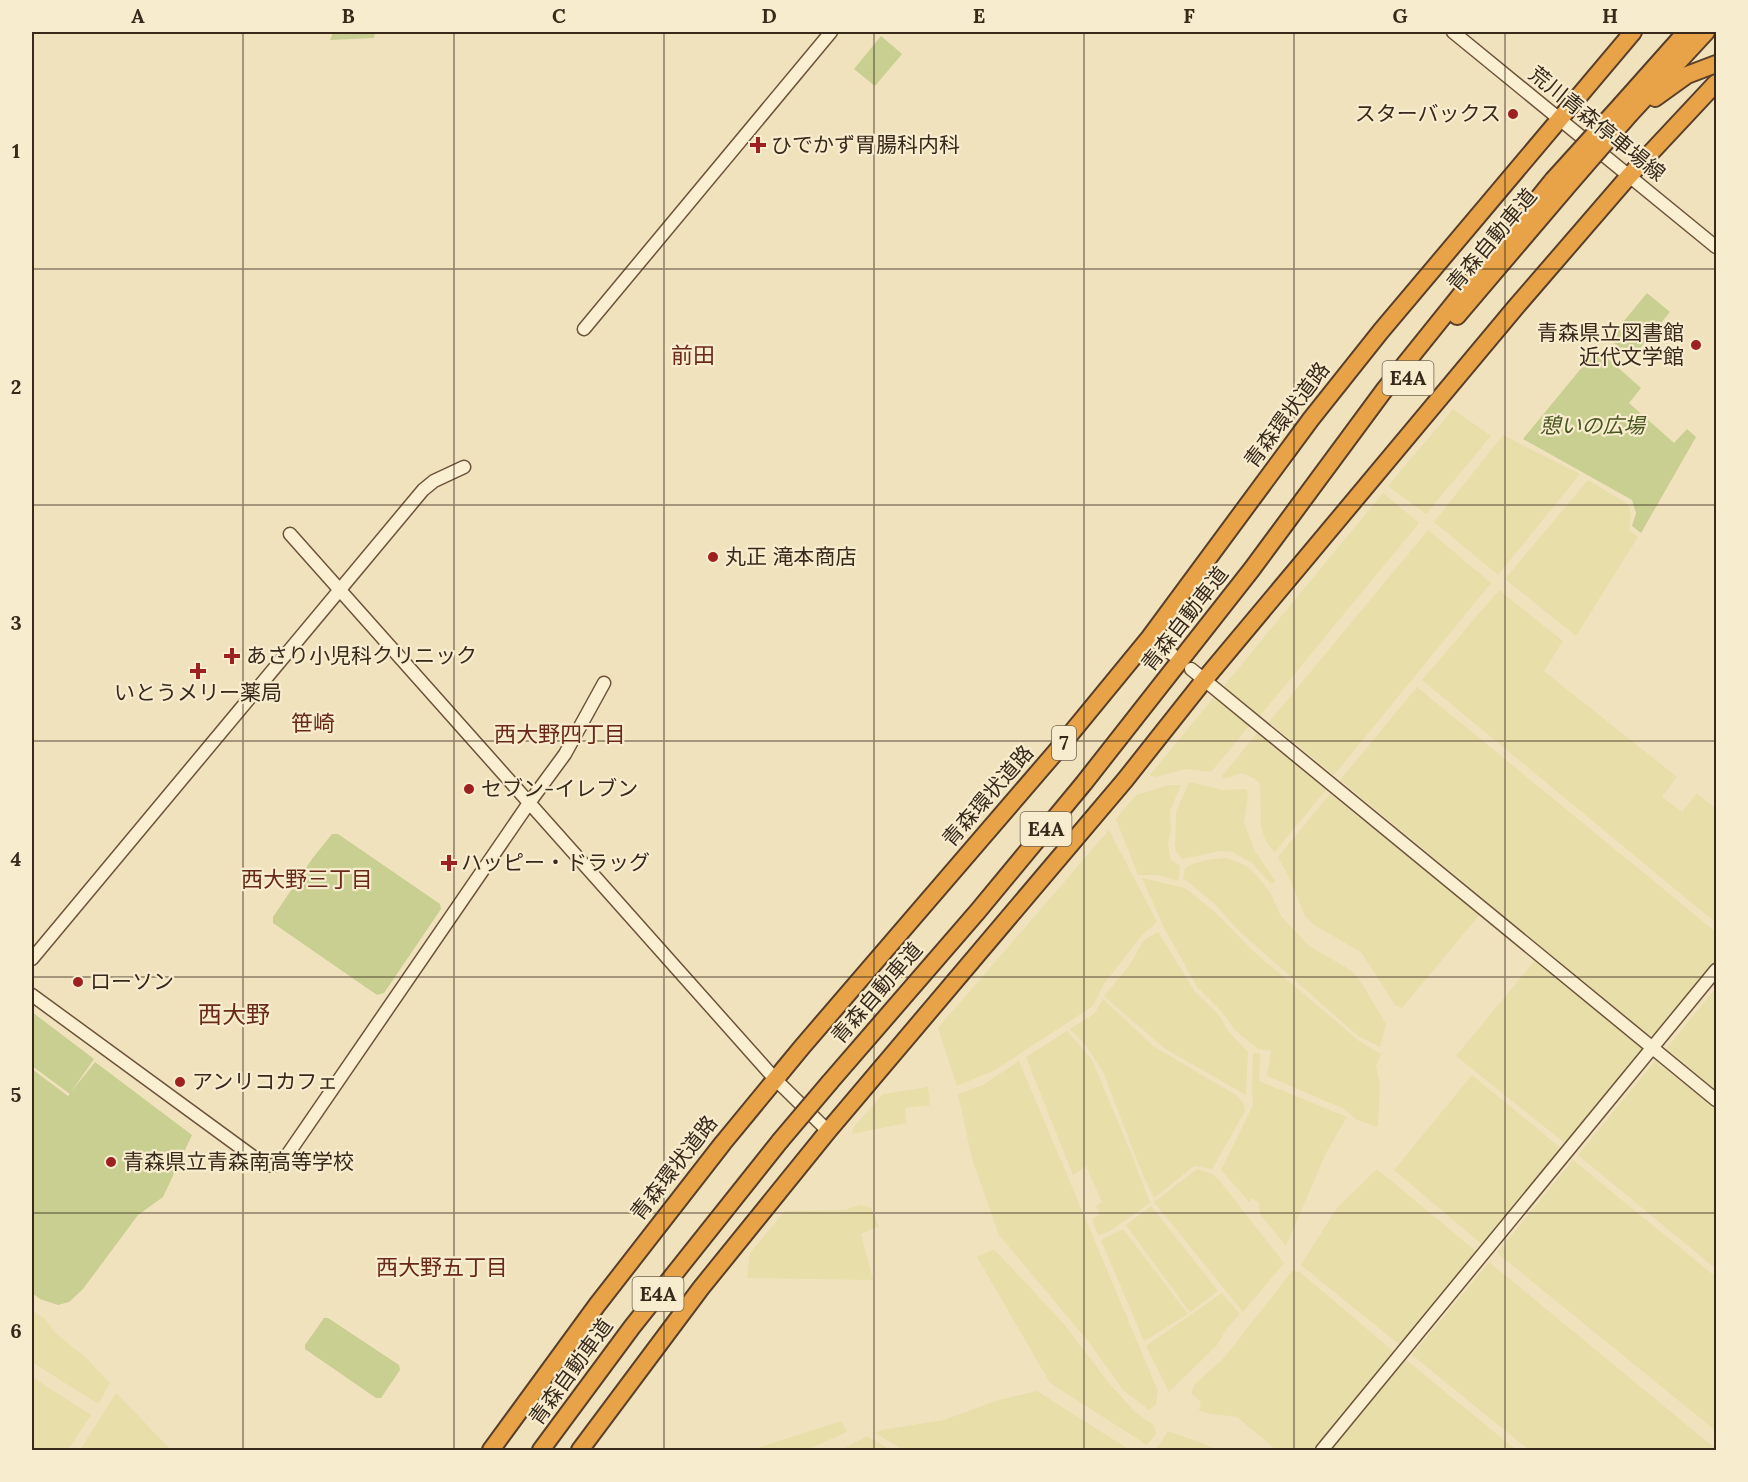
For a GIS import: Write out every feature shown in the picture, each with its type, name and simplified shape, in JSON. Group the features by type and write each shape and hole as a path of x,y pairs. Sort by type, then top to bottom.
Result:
{"highway":[{"name":"青森環状道路","path":"491,1450 603,1296 775,1079 1054,754 1150,637 1311,419 1410,296 1633,32"},
{"path":"1626,110 1674,32"},
{"name":"青森自動車道","path":"1560,180 1592,158 1686,32"},
{"name":"青森自動車道","path":"541,1450 632,1327 780,1141 1084,783 1252,568 1466,305 1560,180 1626,110 1706,32"},
{"path":"1626,110 1658,95 1687,75 1716,64"},
{"path":"580,1450 701,1288 828,1131 1125,780 1205,679 1508,317 1629,176 1716,83"}],"street":[{"path":"584,329 831,32"},
{"name":"荒川青森停車場線","path":"1453,32 1716,247"},
{"path":"32,959 423,490 434,481 464,467"},
{"path":"290,534 775,1079 828,1131"},
{"path":"1150,637 1172,654"},
{"path":"1191,669 1716,1100"},
{"path":"32,995 263,1164 276,1165 290,1151 564,754 604,683"},
{"path":"1322,1450 1716,970"}],"shaded area":[{"path":"1453,409 1491,436 1426,514 1388,486"},
{"path":"1503,435 1580,474 1498,575 1434,522"},
{"path":"1588,480 1628,504 1631,513 1629,530 1638,537 1576,636 1505,579"},
{"path":"1383,493 1419,523 1259,717 1223,687"},
{"path":"1428,530 1491,583 1334,775 1269,722"},
{"path":"1499,590 1563,641 1544,671 1677,777 1662,797 1682,812 1697,793 1716,809 1716,923 1422,680"},
{"path":"1417,687 1716,932 1716,961 1652,1036 1340,780"},
{"path":"1215,696 1250,725 1211,772 1187,769 1155,777 1150,775"},
{"path":"1257,733 1326,790 1274,853 1265,839 1261,826 1260,784 1242,773 1224,779 1222,776"},
{"path":"1189,782 1223,790 1246,789 1248,794 1244,823 1255,851 1275,881 1271,884 1252,863 1232,852 1220,851 1182,859 1175,850 1176,812"},
{"path":"1169,785 1181,785 1170,811 1171,831 1168,844 1171,860 1180,866 1178,881 1158,875 1138,875 1116,819 1136,795"},
{"path":"1330,794 1480,914 1402,1008 1395,1005 1361,952 1314,925 1305,916 1278,857"},
{"path":"1109,830 1157,922 1142,935 1104,984 1093,1006 995,1070 957,1086 938,1028"},
{"path":"1226,858 1249,868 1259,878 1271,894 1281,916 1309,946 1352,971 1386,1024 1380,1047 1358,1036 1239,931 1214,903 1183,878 1185,869 1190,865"},
{"path":"1142,878 1185,888 1215,912 1253,951 1359,1041 1381,1054 1376,1066 1380,1084 1378,1127 1357,1120 1344,1109 1267,1076 1271,1051 1258,1049 1236,1031 1220,1010 1198,988 1165,930"},
{"path":"1158,932 1195,992 1219,1015 1228,1031 1248,1052 1246,1095 1164,1048 1104,996 1129,966 1144,940"},
{"path":"1536,959 1646,1049 1566,1144 1456,1056"},
{"path":"1716,988 1716,1090 1666,1049"},
{"path":"1103,999 1153,1046 1236,1095 1244,1104 1245,1111 1212,1169 1194,1166 1154,1198 1103,1072 1087,1047 1070,1029 1094,1014"},
{"path":"1067,1031 1092,1060 1150,1203 1110,1231 1098,1236 1092,1219 1100,1214 1096,1206 1102,1202 1086,1166 1073,1175 1026,1057"},
{"path":"1253,1053 1260,1054 1259,1081 1347,1117 1326,1153 1286,1246 1260,1214 1259,1203 1252,1198 1249,1202 1221,1170 1253,1105"},
{"path":"1019,1061 1158,1391 1156,1404 1149,1410 1123,1390 1088,1341 999,1235 972,1159 958,1094 983,1085"},
{"path":"1655,1061 1716,1109 1716,1269 1578,1155"},
{"path":"1472,1075 1563,1150 1484,1246 1394,1170"},
{"path":"928,1087 930,1105 905,1108 906,1123 852,1134 854,1127 883,1094"},
{"path":"1573,1160 1716,1277 1716,1431 1497,1253"},
{"path":"1197,1169 1212,1174 1220,1181 1284,1263 1243,1312 1154,1202"},
{"path":"1377,1169 1478,1253 1401,1346 1301,1265 1337,1208"},
{"path":"860,1205 871,1208 879,1226 861,1234 873,1280 747,1278 750,1253 785,1211 845,1210"},
{"path":"1151,1206 1218,1291 1190,1312 1126,1225"},
{"path":"1123,1229 1188,1314 1144,1341 1101,1240"},
{"path":"994,1249 1064,1324 1109,1383 1135,1412 1154,1425 1156,1434 1147,1445 1050,1383 977,1257"},
{"path":"1489,1262 1716,1450 1529,1450 1412,1355"},
{"path":"1292,1271 1300,1272 1394,1352 1316,1450 1276,1450 1237,1417 1210,1414 1199,1410 1201,1402 1191,1393 1195,1384 1224,1358"},
{"path":"1222,1293 1240,1314 1227,1328 1217,1345 1169,1392 1146,1346"},
{"path":"32,1310 45,1319 56,1334 83,1355 110,1383 98,1404 32,1362"},
{"path":"1405,1359 1516,1450 1329,1450"},
{"path":"32,1377 91,1415 68,1450 32,1450"},
{"path":"1037,1391 1130,1450 903,1450 875,1433 881,1430 944,1420 995,1401"},
{"path":"116,1393 171,1450 80,1450"},
{"path":"841,1421 847,1432 806,1450 751,1450"},
{"path":"1168,1431 1202,1443 1217,1450 1156,1450"},
{"path":"867,1436 891,1450 841,1450"}],"green space":[{"path":"333,32 375,32 374,38 330,40"},
{"path":"881,36 902,54 875,86 854,69"},
{"path":"1647,293 1670,312 1632,358 1609,339"},
{"name":"憩いの広場","path":"1597,349 1641,388 1629,403 1674,443 1687,429 1696,437 1641,533 1632,526 1636,513 1632,500 1523,439"},
{"path":"332,834 338,834 440,904 441,909 384,993 377,995 273,923 273,917 312,859"},
{"name":"青森県立青森南高等学校","path":"32,1012 94,1059 71,1092 95,1062 192,1135 163,1197 138,1215 83,1289 69,1302 58,1305 40,1299 32,1293 32,1069 68,1096 70,1094 32,1066"},
{"path":"324,1318 328,1318 399,1365 400,1370 381,1398 376,1398 305,1349 305,1345"}],"place":[{"name":"スターバックス","path":"1513,114"},
{"name":"ひでかず胃腸科内科","path":"758,145"},
{"name":"青森県立図書館 近代文学館","path":"1696,345"},
{"name":"丸正 滝本商店","path":"713,557"},
{"name":"あさり小児科クリニック","path":"232,656"},
{"name":"いとうメリー薬局","path":"198,671"},
{"name":"セブン-イレブン","path":"469,789"},
{"name":"ハッピー・ドラッグ","path":"449,863"},
{"name":"ローソン","path":"78,982"},
{"name":"アンリコカフェ","path":"180,1082"},
{"name":"青森県立青森南高等学校","path":"111,1162"}],"district":[{"name":"前田","path":"693,355"},
{"name":"笹崎","path":"313,723"},
{"name":"西大野四丁目","path":"560,734"},
{"name":"西大野三丁目","path":"307,879"},
{"name":"西大野","path":"234,1015"},
{"name":"西大野五丁目","path":"442,1267"}]}
